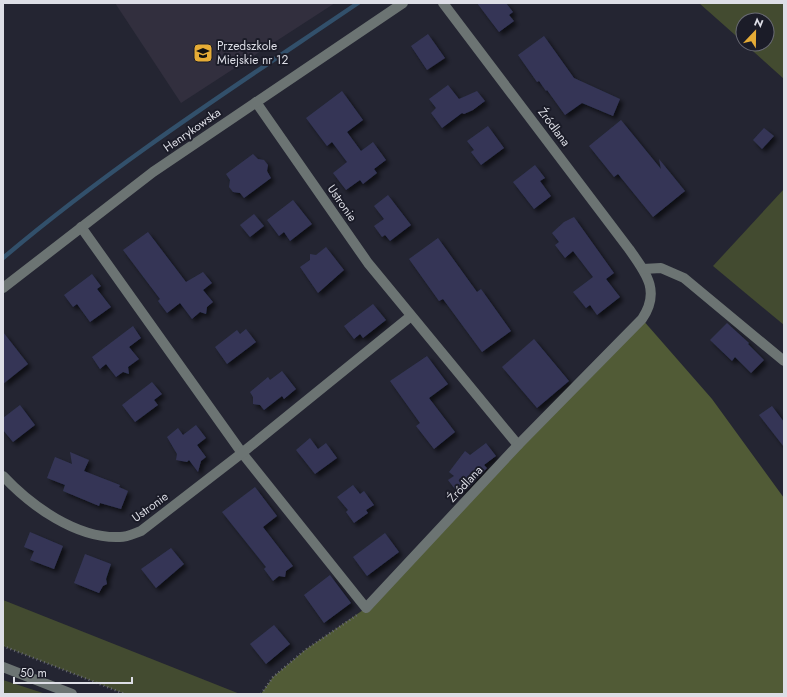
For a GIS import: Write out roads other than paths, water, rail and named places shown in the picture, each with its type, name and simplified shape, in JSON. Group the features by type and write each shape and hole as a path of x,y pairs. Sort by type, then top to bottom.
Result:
{"street":[{"name":"Henrykowska","path":"3,288 153,172 402,3"},
{"name":"Źródlana","path":"242,453 366,608 518,445 646,313 651,300 651,287 642,269 443,3"},
{"name":"Ustronie","path":"256,102 368,263 518,445"},
{"path":"81,227 242,453"},
{"path":"642,269 661,268 684,278 784,361"},
{"name":"Ustronie","path":"3,476 19,493 49,515 94,535 121,537 141,531 242,453 412,316"},
{"path":"3,667 72,694"}],"waterway":[{"path":"3,258 45,223 132,158 358,3"}],"place":[{"name":"Przedszkole Miejskie nr 12","path":"203,53"}]}
